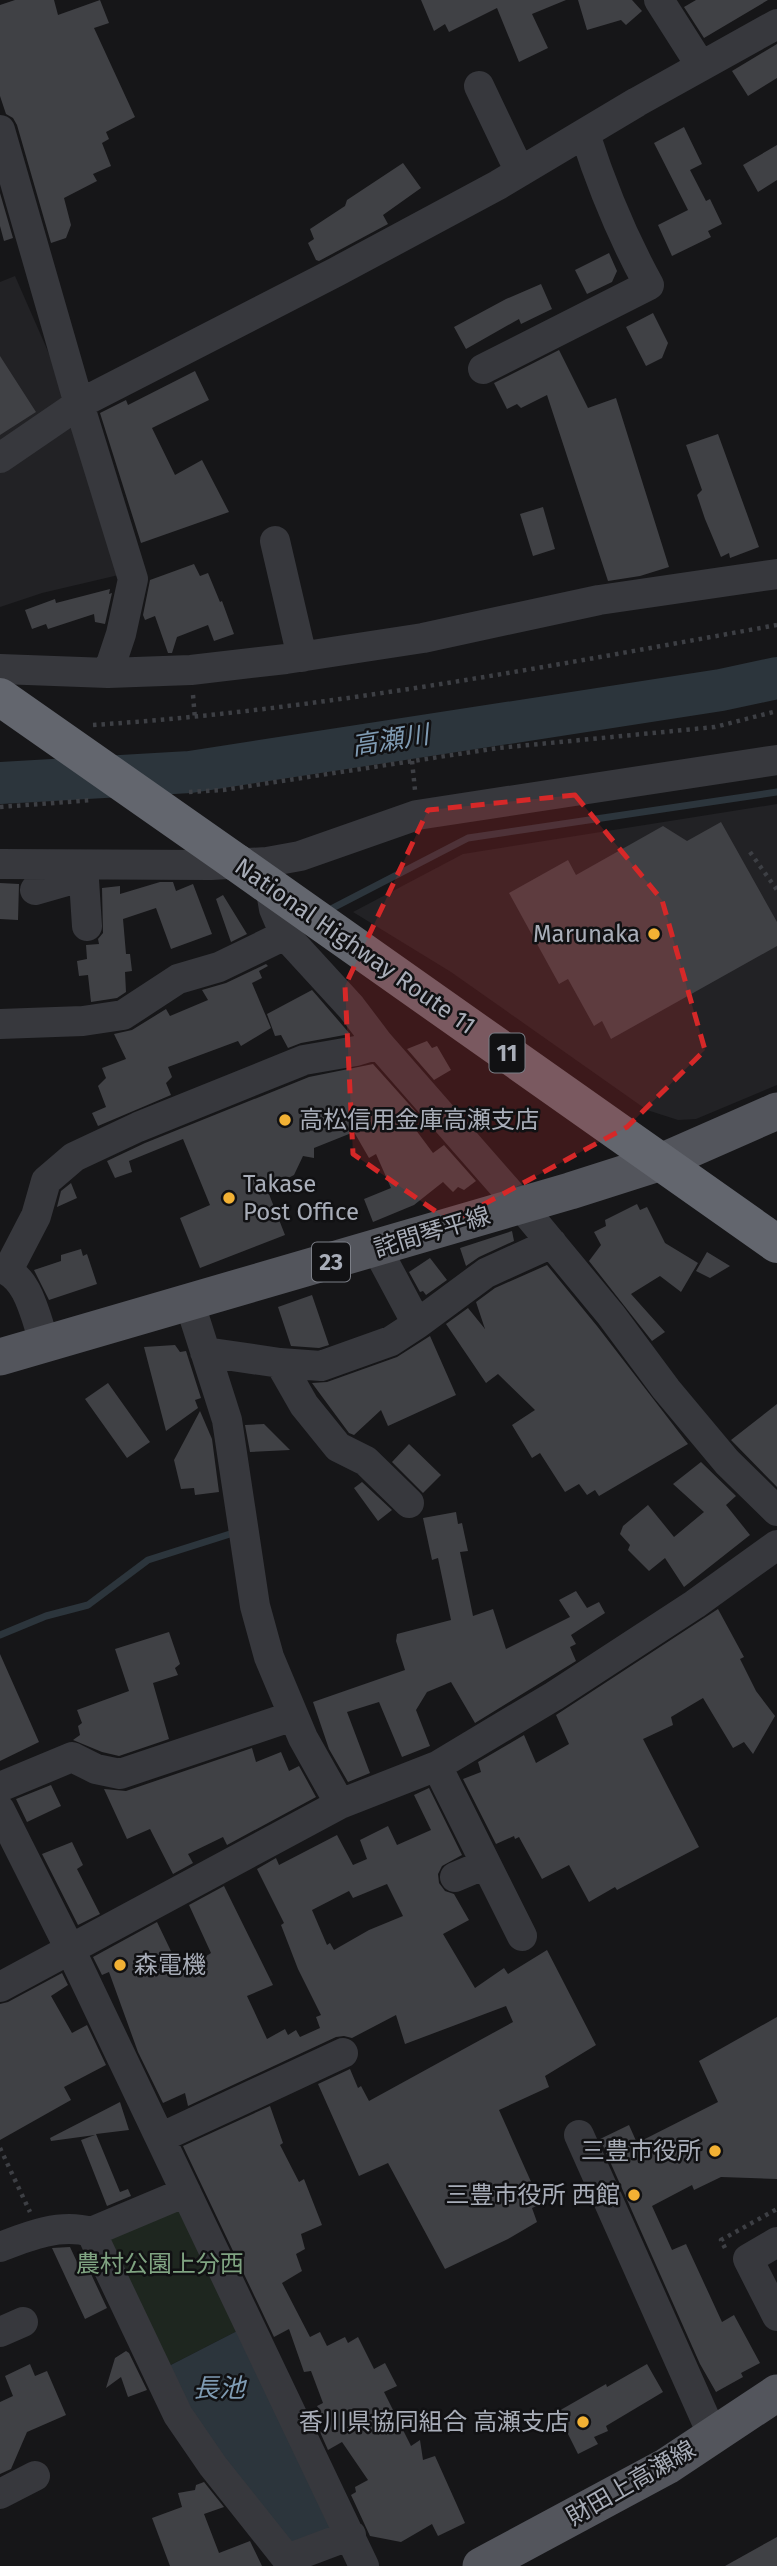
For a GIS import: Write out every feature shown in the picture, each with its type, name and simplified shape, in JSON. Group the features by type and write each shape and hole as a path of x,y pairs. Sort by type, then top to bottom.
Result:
{"highway":[{"name":"National Highway Route 11","path":"0,697 777,1244"}],"main road":[{"name":"詫間琴平線","path":"0,1357 377,1249 661,1162 777,1111"},
{"name":"財田上高瀬線","path":"481,2566 667,2466 777,2393"}],"street":[{"path":"659,0 701,66"},
{"path":"0,458 79,404 336,272 520,172 777,24"},
{"path":"479,86 520,172"},
{"path":"0,131 133,579 121,634 108,673"},
{"path":"484,369 649,285 626,243 603,190 585,134"},
{"path":"275,541 302,657"},
{"path":"0,669 108,673 191,670 302,657 422,638 599,600 777,574"},
{"path":"0,864 83,870 267,862 300,856 417,815 777,760"},
{"path":"35,890 83,870"},
{"path":"83,870 87,926"},
{"path":"270,886 274,909 285,935 351,1007 379,1044 521,1206 727,1462 777,1511"},
{"path":"0,1024 83,1021 123,1015 178,979 219,967 285,935"},
{"path":"44,1344 22,1284 4,1269 36,1216 46,1181 74,1157 138,1126 304,1060 379,1044"},
{"path":"205,1352 321,1366 345,1359 391,1341 486,1273 552,1243"},
{"path":"377,1249 417,1324"},
{"path":"189,1301 228,1420 255,1606 269,1657 303,1738 340,1804"},
{"path":"281,1363 304,1405 338,1447 366,1461 409,1503"},
{"path":"0,1987 340,1804 437,1766 554,1696 695,1604 777,1545"},
{"path":"0,1787 72,1757 96,1769 120,1774 293,1716"},
{"path":"437,1766 522,1936"},
{"path":"0,1810 70,1949 364,2566"},
{"path":"455,1877 486,1864"},
{"path":"160,2138 343,2053"},
{"path":"579,2135 713,2436"},
{"path":"0,2247 39,2231 82,2229 91,2232 186,2192"},
{"path":"91,2232 178,2415 213,2466 287,2559 351,2535"},
{"path":"775,2309 748,2259 777,2242"},
{"path":"0,2494 35,2476"}],"path":[{"path":"83,726 195,719 463,682 777,625"},
{"path":"181,793 223,790 498,748 715,727 777,711"},
{"path":"0,807 98,800"},
{"path":"750,852 777,890"},
{"path":"0,2148 39,2231"}],"highlighted area":[{"path":"575,795 662,900 705,1050 627,1127 451,1222 353,1154 345,986 428,810"}],"shaded area":[{"path":"15,276 78,420 123,574 42,593 0,607 0,282"},
{"path":"777,804 777,1085 696,1119 678,1120 647,1110 451,972 353,912 463,854"}],"green space":[{"name":"農村公園上分西","path":"179,2204 239,2330 163,2369 100,2240"}],"water":[{"name":"長池","path":"239,2330 335,2532 286,2552 163,2369"}],"building":[{"path":"15,0 54,0 58,15 100,0 109,23 94,28 135,117 106,132 109,139 102,143 111,166 93,174 97,181 64,198 71,225 66,238 51,243 17,125 13,118 6,114 0,96 0,5"},
{"path":"421,0 566,0 532,14 548,48 519,62 497,8 449,32 445,24 434,31"},
{"path":"578,0 632,0 642,11 626,25 621,20 587,30"},
{"path":"696,0 768,0 704,38 684,7"},
{"path":"777,44 777,78 748,96 732,71"},
{"path":"684,127 702,164 690,170 706,201 710,199 722,224 708,231 711,237 672,256 658,225 688,210 654,143"},
{"path":"777,145 777,180 758,192 743,165"},
{"path":"403,163 421,188 383,215 388,224 319,261 316,260 308,243 314,239 310,229 345,206 347,200"},
{"path":"0,193 13,238 4,241 0,226"},
{"path":"609,253 617,271 612,282 587,294 575,270"},
{"path":"541,284 552,309 521,324 519,319 466,349 454,327"},
{"path":"653,313 668,343 662,358 646,366 626,327"},
{"path":"559,350 588,408 616,398 669,567 640,576 608,581 547,395 521,408 517,404 507,409 494,383"},
{"path":"0,356 36,412 0,435"},
{"path":"195,371 209,400 152,428 175,475 202,460 229,512 141,543 100,413 126,400 128,405"},
{"path":"718,434 759,547 730,558 729,553 721,557 705,519 697,495 702,490 686,445"},
{"path":"543,507 555,549 533,556 520,514"},
{"path":"194,564 200,576 208,573 234,634 214,641 208,625 177,637 172,653 168,653 155,616 145,620 143,615 150,580"},
{"path":"110,589 109,594 112,593 105,624 95,622 94,614 48,629 46,624 32,629 25,610 55,599 56,603"},
{"name":"Marunaka","path":"721,822 777,922 777,946 611,1039 602,1021 594,1026 568,979 559,984 509,893 568,860 576,875 663,826 687,841"},
{"path":"160,882 173,882 176,891 193,884 212,934 171,949 156,908 123,919 126,954 130,954 132,971 125,972 126,992 117,998 91,1002 88,975 79,976 77,961 87,959 86,945 99,944 98,939 103,933 102,888 120,886 120,894"},
{"path":"0,883 19,884 18,920 0,919"},
{"path":"223,895 247,934 231,942 216,899"},
{"path":"266,964 268,966 259,971 262,978 252,983 271,1028 241,1046 238,1041 168,1067 172,1077 166,1083 171,1095 98,1126 92,1113 106,1107 98,1086 106,1078 102,1068 126,1059 114,1034 132,1030 166,1009 170,1016 208,1000 202,990 226,983"},
{"path":"312,990 350,1034 288,1048 281,1035 275,1036 267,1014"},
{"path":"427,1041 432,1048 437,1046 451,1070 434,1080 407,1049"},
{"path":"373,1064 416,1112 407,1118 433,1153 444,1145 476,1181 464,1190 458,1187 453,1192 443,1182 414,1205 373,1222 364,1199 391,1188 376,1154 369,1158 354,1132 314,1148 314,1158 303,1156 294,1175 267,1189 285,1235 200,1268 180,1218 210,1205 183,1139 129,1161 132,1172 115,1178 107,1161 309,1077"},
{"path":"71,1183 77,1198 57,1207 61,1191"},
{"path":"637,1204 640,1210 647,1207 665,1243 698,1263 681,1292 660,1276 631,1294 665,1332 652,1341 589,1261 601,1245 594,1232 606,1226 605,1220"},
{"path":"512,1231 514,1241 466,1266 460,1248"},
{"path":"81,1249 83,1256 87,1254 97,1284 49,1300 34,1270 61,1261 61,1255"},
{"path":"707,1252 730,1266 710,1278 696,1271"},
{"path":"430,1258 447,1280 426,1295 423,1291 420,1292 409,1272"},
{"path":"547,1265 688,1444 599,1496 595,1490 587,1495 579,1484 565,1492 540,1453 532,1458 512,1425 535,1410 498,1374 486,1383 446,1324 468,1308 485,1329 476,1302 495,1288"},
{"path":"312,1295 329,1345 319,1348 291,1346 278,1307"},
{"path":"430,1336 456,1395 388,1426 381,1410 354,1435 349,1433 312,1383 327,1382 397,1357"},
{"path":"175,1345 180,1352 186,1351 201,1398 195,1400 198,1408 166,1431 144,1347"},
{"path":"108,1383 150,1442 127,1458 85,1399"},
{"path":"777,1404 777,1487 731,1440"},
{"path":"200,1411 212,1439 219,1492 195,1495 194,1488 181,1489 174,1460"},
{"path":"264,1424 290,1450 250,1452 245,1425"},
{"path":"409,1444 441,1475 423,1493 392,1462"},
{"path":"701,1462 736,1496 726,1505 750,1535 684,1587 665,1558 649,1571 628,1550 630,1545 620,1534 623,1526 648,1505 674,1537 704,1512 673,1484"},
{"path":"362,1482 392,1510 378,1521 354,1488"},
{"path":"456,1512 458,1524 462,1523 468,1551 460,1552 473,1616 493,1609 506,1649 570,1617 559,1600 576,1591 587,1608 599,1602 605,1613 571,1635 576,1644 570,1647 576,1661 475,1723 451,1682 427,1692 416,1710 430,1746 402,1757 379,1702 347,1712 370,1773 348,1782 329,1749 313,1702 405,1670 396,1641 397,1634 451,1620 438,1558 432,1560 423,1518"},
{"path":"718,1609 744,1657 740,1659 756,1691 775,1716 753,1754 744,1742 733,1748 703,1698 671,1717 673,1725 643,1739 699,1847 589,1902 569,1865 542,1879 519,1837 515,1839 514,1836 496,1844 463,1779 481,1772 478,1762 524,1735 536,1763 569,1744 556,1715"},
{"path":"169,1632 180,1664 175,1668 178,1675 153,1683 169,1739 119,1756 73,1740 80,1735 78,1726 82,1723 77,1710 129,1691 115,1649"},
{"path":"0,1654 39,1742 0,1761"},
{"path":"252,1748 256,1762 281,1752 289,1771 299,1766 316,1797 227,1845 223,1837 188,1854 193,1863 173,1874 150,1829 127,1839 104,1789 126,1791"},
{"path":"51,1785 61,1806 27,1822 16,1799"},
{"path":"429,1788 462,1855 442,1866 438,1874 439,1883 445,1891 454,1894 469,1920 443,1934 475,1988 504,1968 508,1974 547,1950 596,2045 545,2076 549,2087 499,2110 541,2204 532,2208 537,2222 445,2269 388,2163 359,2176 318,2084 350,2069 358,2088 361,2086 369,2101 513,2022 506,2006 405,2044 396,2015 352,2038 336,2037 188,2106 185,2093 163,2103 138,2052 109,1972 102,1975 93,1957 157,1922 181,1972 211,1953 189,1905 224,1886 273,1985 247,1996 267,2039 285,2029 288,2035 296,2030 300,2037 320,2028 316,2017 321,2015 298,1969 281,1925 284,1923 257,1869 276,1858 279,1865 337,1835 353,1865 367,1859 360,1840 388,1826 397,1845 431,1830 414,1795","holes":["387,1884 403,1916 369,1930 334,1950 330,1943 327,1945 312,1910 349,1891 353,1898"]},
{"path":"72,1842 83,1865 77,1869 100,1914 78,1925 42,1854"},
{"path":"62,1973 68,1985 51,1996 72,2033 87,2025 106,2065 64,2087 71,2100 0,2140 0,2004"},
{"path":"777,2017 777,2179 721,2177 694,2190 692,2185 652,2206 672,2250 686,2244 722,2322 734,2315 760,2363 741,2373 743,2377 716,2392 700,2364 600,2139 629,2125 637,2143 718,2102 699,2061"},
{"path":"120,2102 129,2130 96,2134 120,2192 128,2189 131,2196 107,2206 81,2140 95,2135 51,2141 50,2138"},
{"path":"270,2106 283,2143 280,2145 299,2182 304,2179 322,2225 301,2234 305,2249 296,2254 302,2271 282,2283 310,2337 320,2332 327,2346 345,2337 348,2343 358,2337 374,2369 385,2363 397,2386 384,2392 411,2446 420,2440 423,2460 435,2456 465,2523 438,2536 432,2524 401,2542 370,2536 351,2495 356,2492 355,2487 368,2480 342,2442 328,2450 320,2432 327,2423 317,2406 323,2403 311,2371 304,2372 289,2329 274,2337 183,2146"},
{"path":"70,2247 77,2262 84,2259 107,2308 85,2319 52,2248"},
{"path":"126,2351 147,2390 128,2397 121,2377 106,2388 115,2358"},
{"path":"30,2364 35,2376 47,2371 66,2415 27,2432 11,2469 0,2474 0,2402 13,2396 5,2376"},
{"path":"647,2364 663,2392 606,2426 608,2431 594,2437 598,2444 578,2454 557,2412"},
{"path":"204,2482 224,2507 204,2514 219,2553 250,2541 262,2566 170,2566 152,2518 182,2507 178,2493 195,2490 196,2485"},
{"path":"777,2537 777,2566 725,2566"}],"waterway":[{"name":"高瀬川","path":"0,783 190,772 721,690 777,678"},
{"path":"325,912 468,838 777,792"},
{"path":"0,1635 46,1616 88,1605 148,1560 230,1534"}],"place":[{"name":"Marunaka","path":"654,934"},
{"name":"高松信用金庫高瀬支店","path":"285,1120"},
{"name":"Takase Post Office","path":"229,1198"},
{"name":"森電機","path":"120,1965"},
{"name":"三豊市役所","path":"715,2151"},
{"name":"三豊市役所 西館","path":"634,2195"},
{"name":"香川県協同組合 高瀬支店","path":"583,2422"}]}
